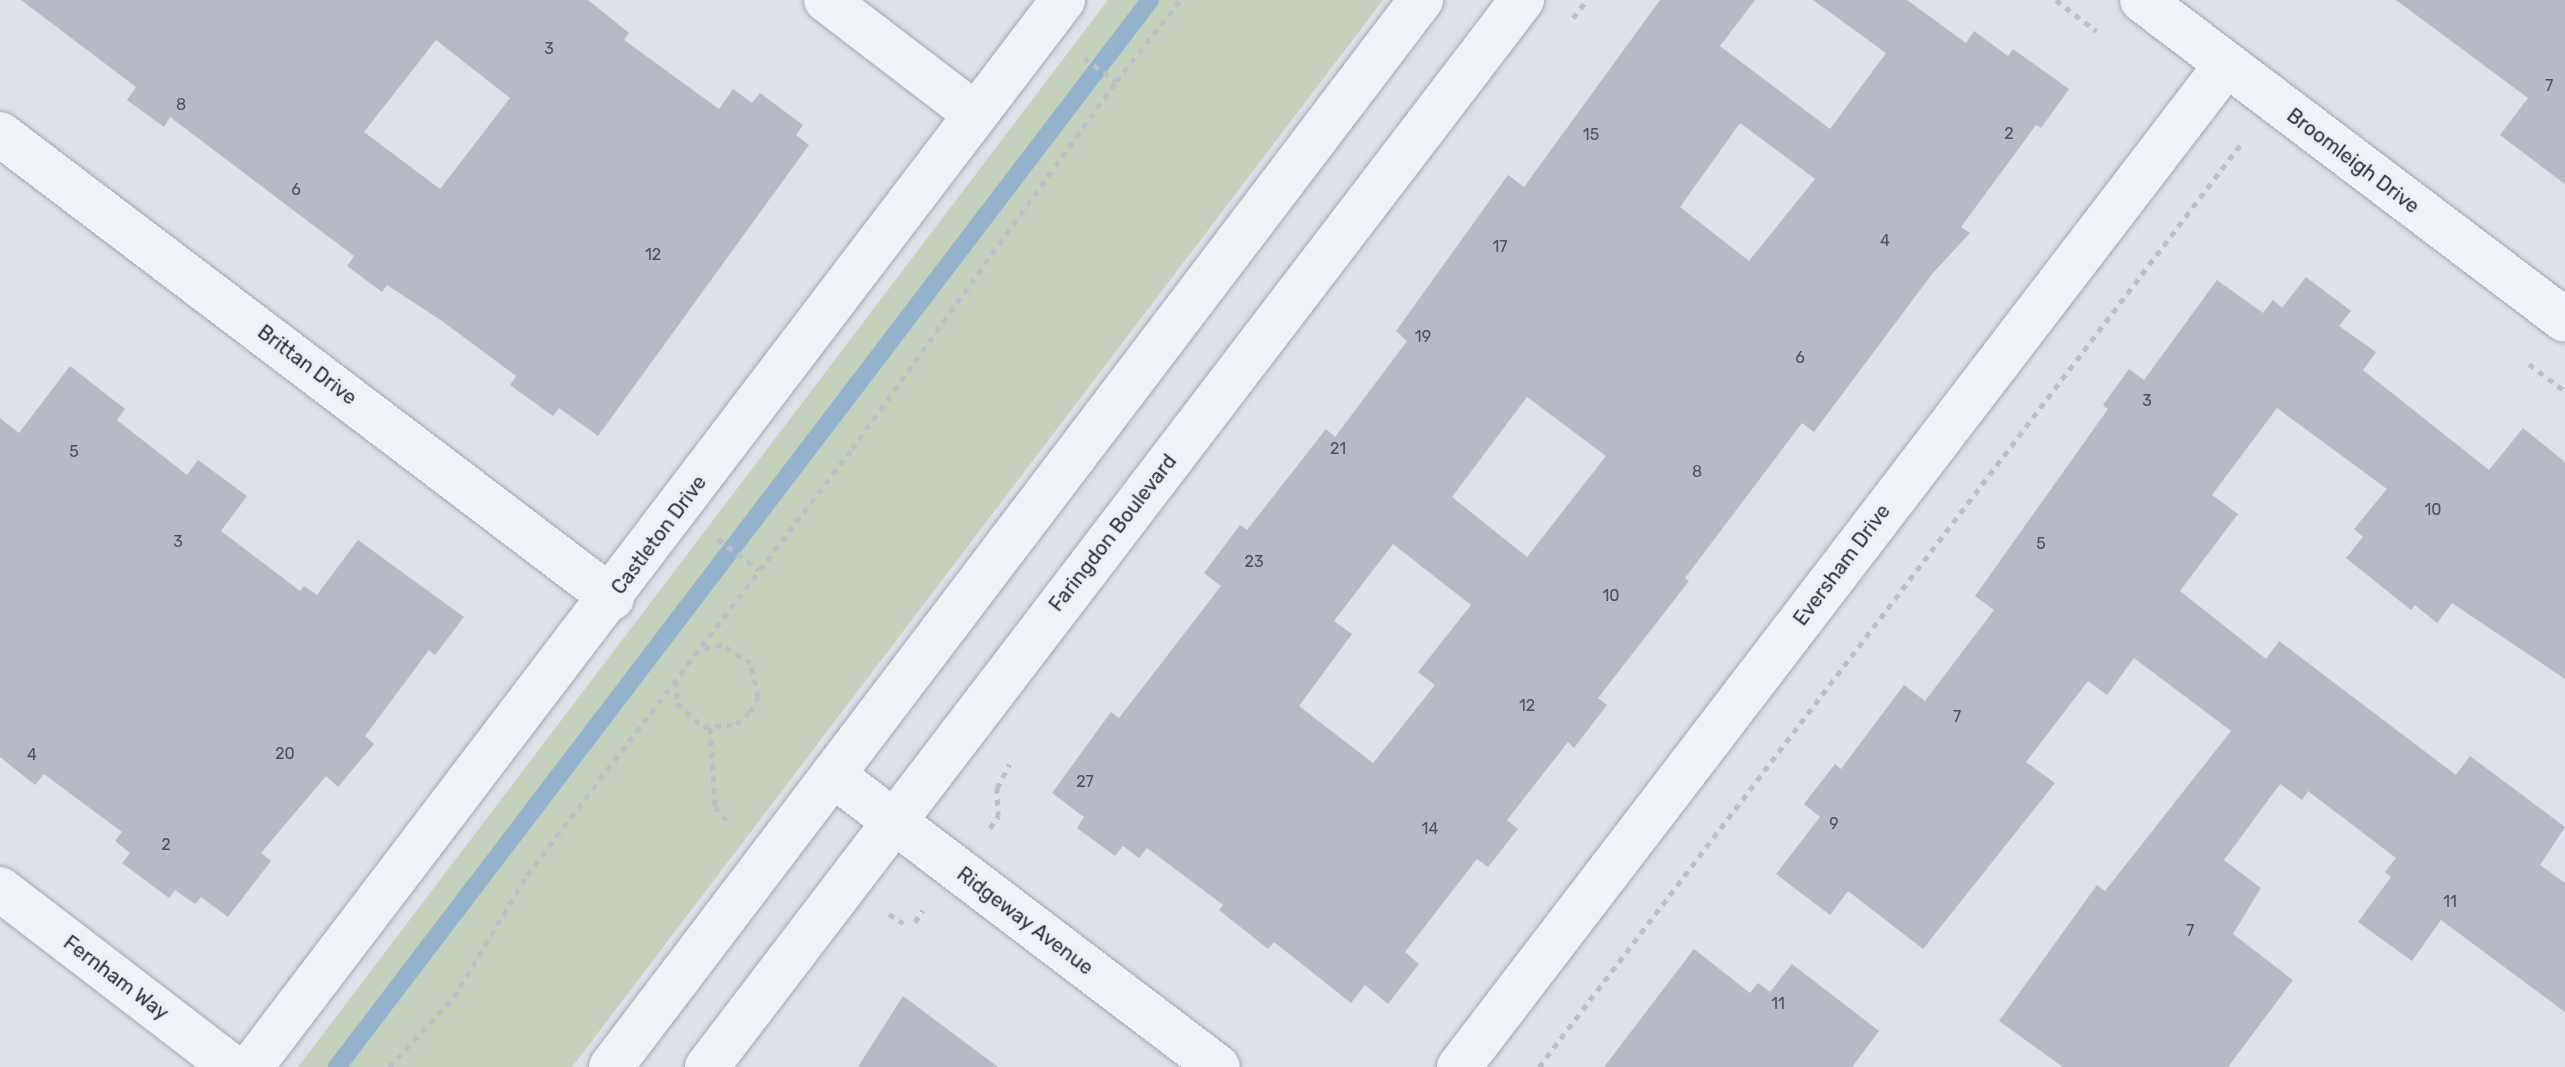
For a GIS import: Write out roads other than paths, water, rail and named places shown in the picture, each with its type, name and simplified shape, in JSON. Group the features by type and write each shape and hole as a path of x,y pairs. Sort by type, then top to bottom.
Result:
{"street":[{"path":"826,0 975,114"},
{"name":"Castleton Drive","path":"251,1067 612,598 1063,0"},
{"path":"611,1067 1421,0"},
{"name":"Faringdon Boulevard","path":"707,1067 1522,0"},
{"name":"Broomleigh Drive","path":"2142,0 2565,320"},
{"name":"Eversham Drive","path":"1459,1067 2226,65"},
{"name":"Brittan Drive","path":"0,134 612,598"},
{"name":"Ridgeway Avenue","path":"833,775 1218,1067"},
{"name":"Fernham Way","path":"0,889 232,1067"}],"waterway":[{"path":"337,1067 1150,0"}]}
